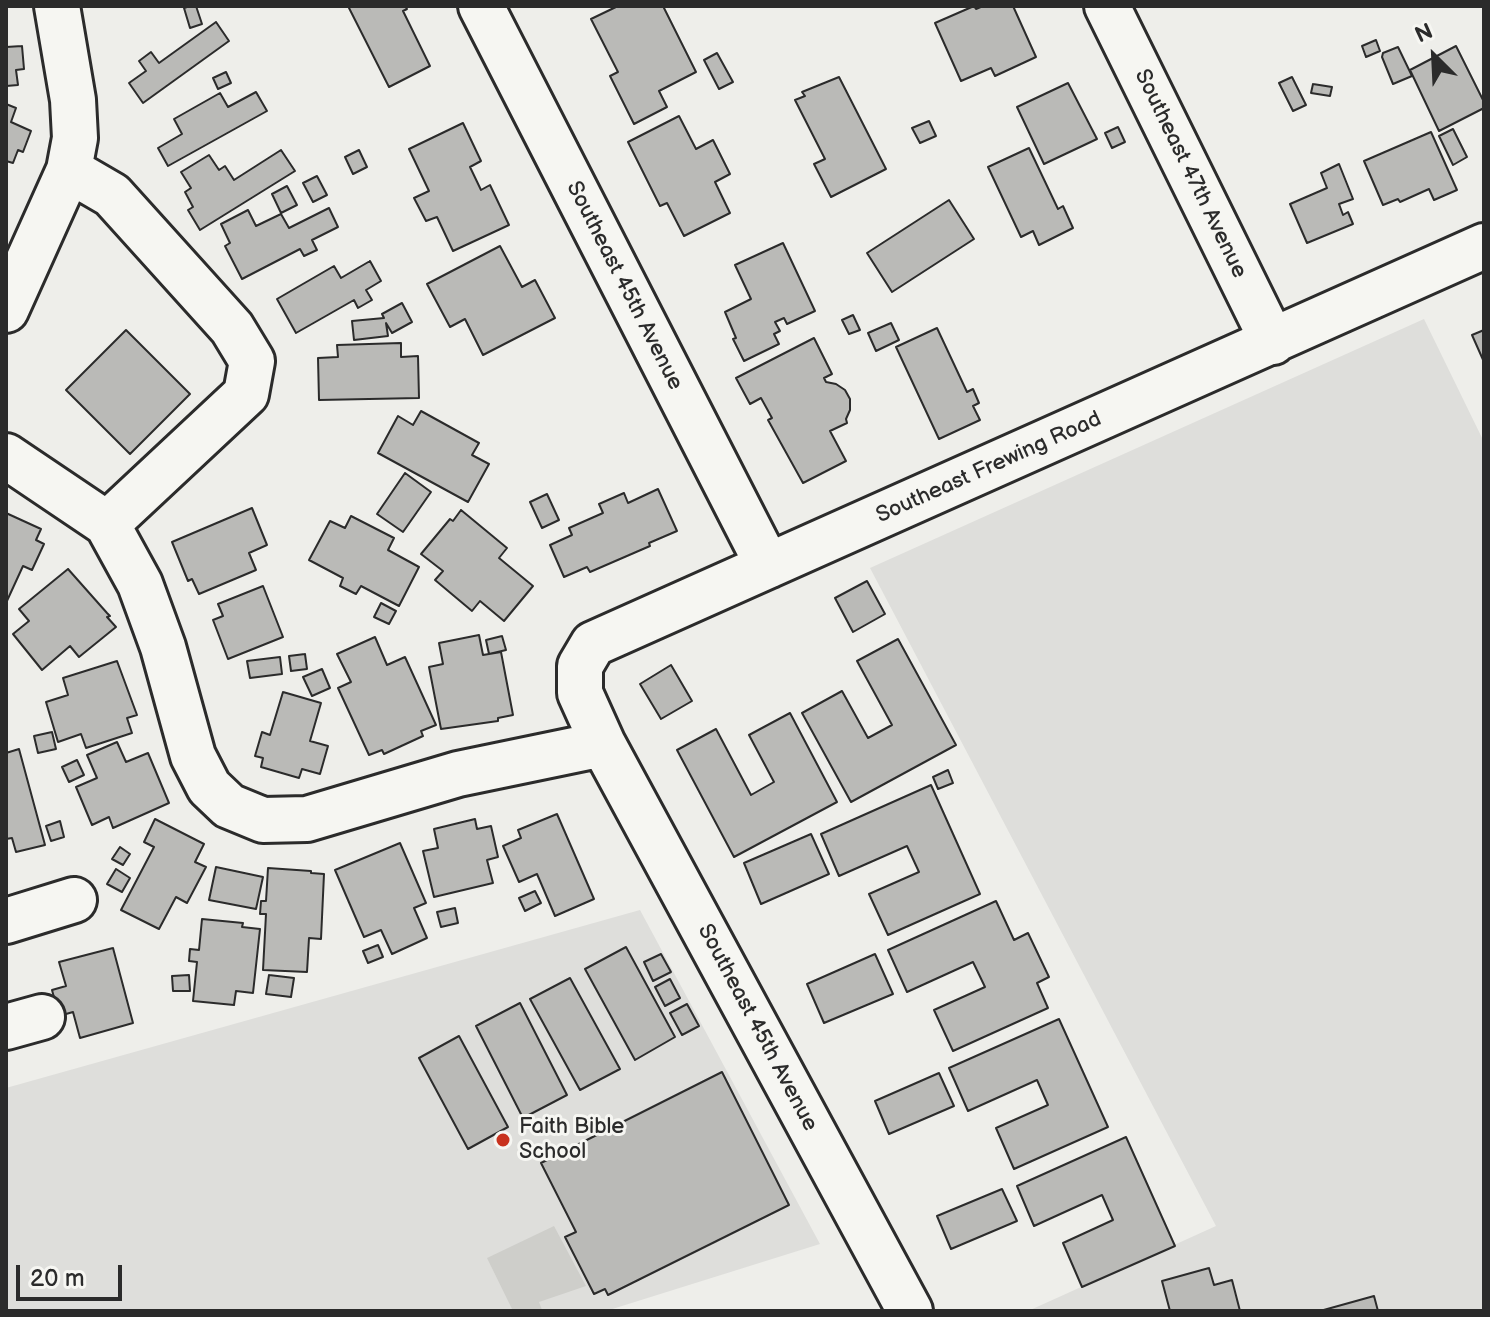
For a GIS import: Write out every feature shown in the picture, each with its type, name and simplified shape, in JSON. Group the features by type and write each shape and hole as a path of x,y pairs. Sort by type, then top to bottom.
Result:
{"street":[{"path":"6,310 69,170 75,138 73,100 57,6"},
{"name":"Southeast 45th Avenue","path":"481,6 768,566"},
{"name":"Southeast 47th Avenue","path":"1107,6 1273,342"},
{"path":"69,170 112,195 232,328 252,361 246,394 107,524"},
{"name":"Southeast Frewing Road","path":"603,744 580,693 580,666 593,644 1484,246"},
{"path":"6,456 107,524 140,584 193,756 209,787 229,806 263,820 307,819 458,774 603,744"},
{"name":"Southeast 45th Avenue","path":"603,744 910,1311"},
{"path":"6,921 74,900"}],"shaded area":[{"path":"1424,319 1484,442 1484,1311 1028,1311 1216,1226 870,568"},
{"name":"Faith Bible School","path":"640,910 820,1244 606,1311 6,1311 6,1088"},
{"path":"554,1226 586,1286 539,1302 542,1310 513,1311 487,1258"}],"building":[{"path":"196,6 202,24 190,28 184,8"},
{"path":"348,6 405,6 407,9 403,11 430,66 389,87"},
{"path":"618,6 663,6 696,72 659,91 667,107 634,124 610,76 618,72 591,19"},
{"path":"974,6 976,9 983,6 1013,6 1036,57 995,76 991,68 961,81 935,23"},
{"path":"216,22 229,41 143,103 129,83 146,71 139,61 151,52 159,63"},
{"path":"1376,40 1380,51 1366,57 1362,46"},
{"path":"22,46 24,69 16,70 18,85 6,86 6,47"},
{"path":"1456,46 1484,102 1484,108 1439,131 1410,70"},
{"path":"1398,47 1412,76 1393,84 1382,57 1383,53"},
{"path":"717,53 733,82 719,89 704,60"},
{"path":"226,72 231,83 218,89 213,78"},
{"path":"839,77 886,169 831,197 814,164 825,159 795,100 805,96 802,92"},
{"path":"1292,77 1306,105 1293,111 1279,83"},
{"path":"1068,83 1097,139 1044,164 1017,107"},
{"path":"1313,84 1332,87 1330,96 1311,93"},
{"path":"256,92 267,111 168,166 158,148 182,134 174,119 220,93 228,107"},
{"path":"6,104 16,108 11,122 31,131 23,152 18,150 13,163 6,161"},
{"path":"679,116 696,149 713,140 730,174 715,182 730,213 684,236 667,203 660,206 628,142"},
{"path":"929,121 936,136 920,143 912,128"},
{"path":"463,123 481,161 470,167 481,190 490,185 509,225 453,251 437,217 426,221 414,198 429,191 409,149"},
{"path":"1118,127 1125,142 1112,148 1105,133"},
{"path":"1453,129 1467,157 1453,165 1439,136"},
{"path":"1431,132 1457,190 1434,200 1429,189 1400,202 1398,199 1383,205 1364,161"},
{"path":"1029,148 1058,209 1063,206 1073,228 1039,245 1033,231 1021,237 988,167"},
{"path":"281,150 295,171 200,230 188,210 193,207 185,192 191,188 181,172 209,155 219,170 225,166 234,180"},
{"path":"359,150 367,167 353,174 345,157"},
{"path":"1339,164 1353,199 1339,204 1343,215 1348,212 1353,224 1307,243 1290,204 1327,188 1321,173"},
{"path":"317,176 327,195 313,202 303,183"},
{"path":"287,186 297,205 281,213 272,194"},
{"path":"949,200 974,239 892,292 867,253"},
{"path":"329,208 338,227 312,240 317,250 304,256 300,249 242,279 225,246 230,243 221,224 248,210 256,226 281,214 289,228"},
{"path":"783,243 815,311 787,324 784,318 775,322 780,331 774,334 779,344 744,361 725,312 751,299 735,265"},
{"path":"500,246 522,287 535,280 555,318 483,355 465,319 450,327 427,284"},
{"path":"370,261 381,281 366,290 372,300 358,308 354,300 296,333 277,299 334,266 341,278"},
{"path":"402,303 412,322 392,333 386,323 388,336 354,340 352,321 384,318 382,314"},
{"path":"853,315 860,330 849,334 842,320"},
{"path":"891,323 899,340 876,351 868,333"},
{"path":"937,328 967,392 973,389 979,403 973,406 980,420 939,439 896,347"},
{"path":"126,330 190,394 130,454 66,390"},
{"path":"1484,330 1484,362 1472,335"},
{"path":"814,338 832,374 824,378 826,382 845,390 850,399 850,410 847,423 830,431 846,461 803,483 768,420 772,418 761,398 750,404 736,378"},
{"path":"401,343 401,357 418,356 419,398 319,400 318,358 338,357 337,345"},
{"path":"421,411 479,443 472,455 489,464 468,502 378,453 398,416 413,425"},
{"path":"405,473 431,492 403,532 377,514"},
{"path":"658,489 677,531 590,572 587,567 564,577 550,545 572,535 569,528 603,513 599,504 624,493 628,503"},
{"path":"547,494 559,520 542,528 530,502"},
{"path":"252,508 267,545 249,553 256,570 199,594 192,579 188,581 172,542"},
{"path":"461,510 507,548 499,558 533,586 504,621 480,601 472,611 435,580 443,571 421,554"},
{"path":"6,513 41,529 36,540 44,544 32,570 23,566 6,603"},
{"path":"351,516 394,538 388,550 419,567 399,606 361,586 356,594 340,586 343,578 309,560 330,521 345,528"},
{"path":"68,569 116,627 79,657 70,646 42,670 13,634 29,621 19,609"},
{"path":"867,581 885,614 853,632 835,598"},
{"path":"263,586 283,637 228,659 213,620 223,616 218,604"},
{"path":"381,603 396,611 389,624 374,617"},
{"path":"479,635 483,655 501,652 513,715 498,718 498,721 441,729 429,667 443,664 439,643"},
{"path":"502,636 506,650 489,654 486,640"},
{"path":"375,637 387,665 405,657 436,725 421,731 423,736 384,754 382,750 369,755 338,688 351,682 337,654"},
{"path":"898,639 956,745 851,802 802,713 842,691 868,738 892,725 857,661"},
{"path":"305,654 307,669 291,671 289,656"},
{"path":"280,657 282,674 250,678 247,661"},
{"path":"117,661 137,715 127,718 132,733 86,748 81,734 58,742 46,702 68,695 63,678"},
{"path":"671,665 692,701 661,719 640,684"},
{"path":"322,669 330,688 312,696 303,677"},
{"path":"283,692 321,703 310,741 328,746 320,774 302,769 299,778 261,767 263,758 255,756 262,732 270,735"},
{"path":"790,713 837,802 734,857 677,750 716,729 751,795 774,782 749,735"},
{"path":"52,732 56,749 38,753 34,736"},
{"path":"117,742 126,762 148,753 169,803 113,828 109,817 92,825 76,787 97,778 87,755"},
{"path":"19,749 45,845 16,852 12,838 6,839 6,753"},
{"path":"77,760 84,775 69,782 62,767"},
{"path":"948,770 953,783 938,789 933,777"},
{"path":"931,785 980,894 888,935 869,894 919,872 907,846 839,876 821,834"},
{"path":"557,814 594,899 555,916 537,874 519,882 503,846 521,838 518,830"},
{"path":"155,819 204,844 195,862 206,867 187,903 176,897 159,929 121,910 154,847 144,842"},
{"path":"475,819 477,829 491,826 498,857 487,860 493,883 434,897 423,851 438,848 434,829"},
{"path":"60,821 64,837 51,841 46,826"},
{"path":"811,834 829,874 761,904 744,863"},
{"path":"400,843 426,903 414,908 427,938 392,954 381,930 364,937 335,870"},
{"path":"120,847 130,854 123,865 112,859"},
{"path":"216,867 263,877 256,909 209,900"},
{"path":"268,868 324,874 321,939 309,938 307,972 263,970 266,914 260,914 261,901 266,901"},
{"path":"116,869 130,878 122,892 107,884"},
{"path":"535,891 541,903 525,911 519,898"},
{"path":"996,901 1014,940 1028,933 1049,977 1037,983 1048,1008 953,1051 934,1010 985,987 973,962 907,992 888,950"},
{"path":"455,908 458,923 441,927 437,912"},
{"path":"202,919 243,923 242,927 260,929 253,993 236,991 234,1005 193,1001 197,962 189,961 190,949 199,950"},
{"path":"378,945 383,957 368,963 363,951"},
{"path":"626,947 675,1037 635,1060 585,969"},
{"path":"113,948 133,1023 80,1038 73,1012 59,1016 52,990 66,986 59,962"},
{"path":"661,954 671,972 653,981 644,962"},
{"path":"875,954 893,994 824,1023 807,984"},
{"path":"189,975 190,991 173,991 172,976"},
{"path":"269,975 294,978 291,997 266,994"},
{"path":"570,978 620,1069 580,1090 530,999"},
{"path":"670,979 680,998 665,1006 655,987"},
{"path":"520,1003 567,1095 523,1118 476,1026"},
{"path":"687,1004 699,1026 682,1035 670,1013"},
{"path":"1059,1019 1108,1127 1014,1169 996,1128 1048,1105 1037,1080 968,1111 949,1068"},
{"path":"459,1036 508,1127 468,1149 419,1058"},
{"path":"722,1072 789,1205 608,1295 605,1289 594,1294 565,1237 576,1232 541,1163"},
{"path":"939,1073 954,1106 889,1134 875,1101"},
{"path":"1126,1137 1175,1246 1082,1287 1063,1243 1113,1220 1102,1195 1034,1226 1017,1186"},
{"path":"1002,1189 1017,1221 951,1249 937,1216"},
{"path":"1209,1268 1214,1285 1232,1280 1240,1311 1170,1311 1162,1281"},
{"path":"1374,1296 1378,1311 1320,1311"}],"place":[{"name":"Faith Bible School","path":"503,1140"}]}
